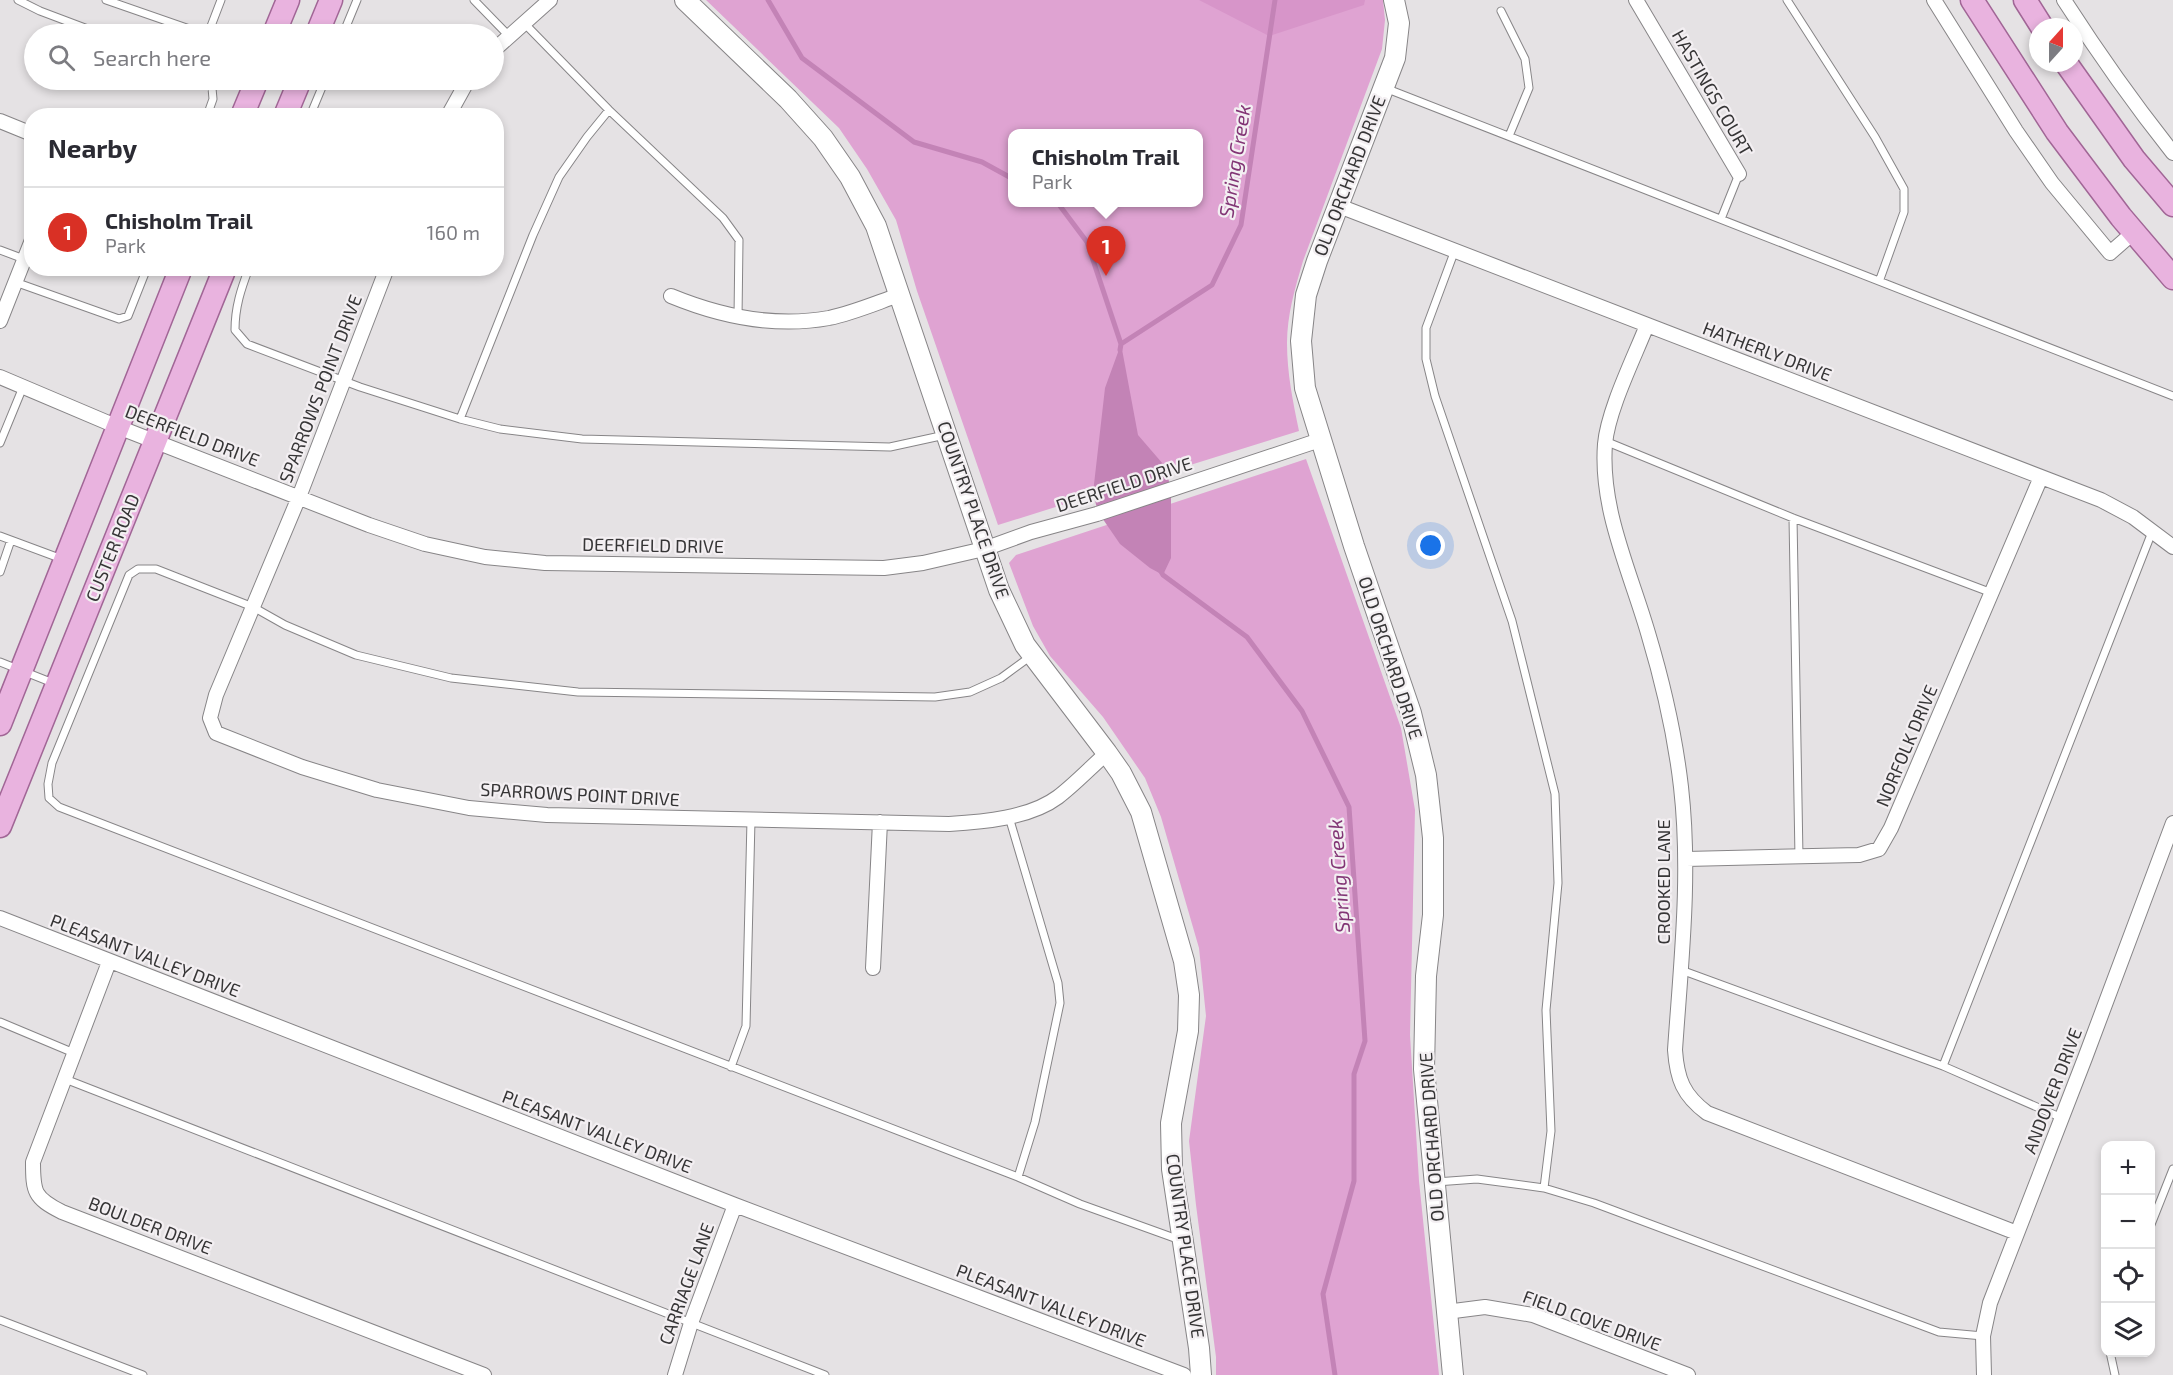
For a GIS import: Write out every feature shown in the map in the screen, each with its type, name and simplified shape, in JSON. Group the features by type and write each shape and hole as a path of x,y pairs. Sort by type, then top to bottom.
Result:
{"main road":[{"path":"278,24 288,0"},
{"path":"322,24 331,0"},
{"path":"1972,0 2057,132 2134,232 2173,278"},
{"path":"2025,0 2036,18"},
{"path":"2072,72 2134,159 2173,205"},
{"path":"245,108 252,90"},
{"path":"288,108 295,90"},
{"path":"0,724 178,276"},
{"name":"CUSTER ROAD","path":"0,826 222,276"}],"street":[{"path":"504,40 550,0"},
{"name":"COUNTRY PLACE DRIVE","path":"685,0 788,99 824,138 850,177 876,226 999,590 1032,655 1121,773 1141,812 1184,960 1189,995 1188,1031 1171,1123 1172,1169 1201,1375"},
{"name":"OLD ORCHARD DRIVE","path":"1394,0 1399,23 1395,52 1340,206 1317,261 1306,295 1301,341 1305,388 1320,440 1412,713 1425,775 1433,838 1433,915 1426,976 1424,1069 1453,1375"},
{"name":"HASTINGS COURT","path":"1636,0 1739,174"},
{"path":"1934,0 2052,183 2110,253 2134,232"},
{"path":"2064,0 2097,52 2173,153"},
{"path":"452,108 462,90"},
{"path":"0,121 24,131"},
{"name":"HATHERLY DRIVE","path":"1340,206 2101,500 2133,517 2173,548"},
{"path":"0,321 24,259"},
{"name":"SPARROWS POINT DRIVE","path":"384,276 299,497 216,695 210,718 216,734 302,767 377,790 469,808 547,815 949,824 984,822 1022,813 1057,798 1107,753"},
{"path":"671,296 738,318 793,322 830,318 899,296"},
{"name":"CROOKED LANE","path":"1647,325 1615,407 1605,441 1604,469 1608,504 1649,634 1669,710 1681,788 1686,859 1685,910 1675,1050 1676,1072 1682,1086 1697,1105 1707,1113 2017,1233"},
{"name":"DEERFIELD DRIVE","path":"0,377 118,427 369,525 425,544 485,557 545,563 884,568 923,563 984,549 1031,532 1097,514 1320,440"},
{"name":"NORFOLK DRIVE","path":"1686,859 1859,855 1879,849 1892,828 2041,477"},
{"path":"873,968 880,822"},
{"name":"ANDOVER DRIVE","path":"1984,1375 1983,1336 1990,1303 2173,823"},
{"name":"PLEASANT VALLEY DRIVE","path":"0,918 735,1205 1184,1375"},
{"name":"BOULDER DRIVE","path":"109,962 33,1162 33,1186 44,1203 62,1212 484,1375"},
{"name":"CARRIAGE LANE","path":"675,1375 691,1323 735,1205"},
{"name":"FIELD COVE DRIVE","path":"1446,1312 1485,1307 1533,1315 1688,1375"}],"lane":[{"path":"18,0 74,24"},
{"path":"106,0 177,24"},
{"path":"210,24 221,0"},
{"path":"347,24 357,0"},
{"path":"474,0 497,24"},
{"path":"1787,0 1875,137 1904,189 1904,212 1880,279"},
{"path":"1501,11 1525,59 1529,88 1509,136"},
{"path":"524,23 609,110 723,218 739,240 738,318"},
{"path":"504,32 508,36"},
{"path":"1383,88 1880,279 2173,396"},
{"path":"210,108 213,99 212,90"},
{"path":"313,108 321,90"},
{"path":"460,419 533,236 560,177 586,137 609,110"},
{"path":"1720,219 1739,174"},
{"path":"0,250 24,259"},
{"path":"1455,250 1426,328 1426,359 1435,396 1512,621 1555,794 1558,883 1546,1010 1551,1131 1544,1188"},
{"path":"15,282 119,319 128,316 144,276"},
{"path":"246,276 235,312 235,330 247,344 344,381 460,419 500,429 594,439 890,447 947,434"},
{"path":"0,443 23,387"},
{"path":"1605,441 1793,518 1992,593"},
{"path":"1793,518 1799,857"},
{"path":"1942,1066 2152,532"},
{"path":"0,536 65,560"},
{"path":"0,572 11,540"},
{"path":"1032,655 1001,678 970,692 935,697 578,692 451,678 356,655 285,625 253,607 156,570 138,569 129,575 52,763 48,784 49,798 59,807 70,812 1018,1177 1080,1204 1182,1240"},
{"path":"0,662 58,685"},
{"path":"1009,816 1058,983 1060,1003 1035,1122 1018,1177"},
{"path":"731,1068 746,1026 751,819"},
{"path":"1681,969 1942,1066 2062,1118"},
{"path":"0,1022 74,1053"},
{"path":"64,1079 825,1375"},
{"path":"2155,1216 2173,1169"},
{"path":"1434,1182 1477,1179 1544,1188 1594,1203 1939,1332 1983,1336"},
{"path":"0,1320 143,1375"},
{"path":"2111,1357 2115,1375"}],"shaded area":[{"path":"706,0 1383,0 1385,20 1382,49 1294,291 1287,343 1288,365 1299,431 998,525 917,291 896,220 867,169 839,128"},
{"path":"1199,0 1365,0 1364,5 1269,36"},
{"path":"1121,344 1138,435 1163,464 1171,487 1171,558 1163,575 1150,568 1120,544 1098,512 1093,493 1105,388"},
{"path":"1306,459 1401,728 1415,810 1410,1035 1419,1181 1439,1375 1216,1375 1216,1357 1189,1141 1206,1016 1199,948 1161,817 1145,778 1103,717 1050,656 1033,626 1009,563 1016,555"}],"waterway":[{"name":"Spring Creek","path":"768,0 802,58 914,142 982,162 1008,176"},
{"name":"Spring Creek","path":"1121,344 1212,285 1241,225 1275,0"},
{"name":"Spring Creek","path":"1061,207 1087,242 1121,344 1120,350"},
{"name":"Spring Creek","path":"1160,570 1163,575 1247,637 1302,711 1349,807 1365,1041 1354,1074 1354,1181 1323,1294 1335,1375"}],"place":[{"name":"Chisholm Trail","path":"1106,276"}]}
